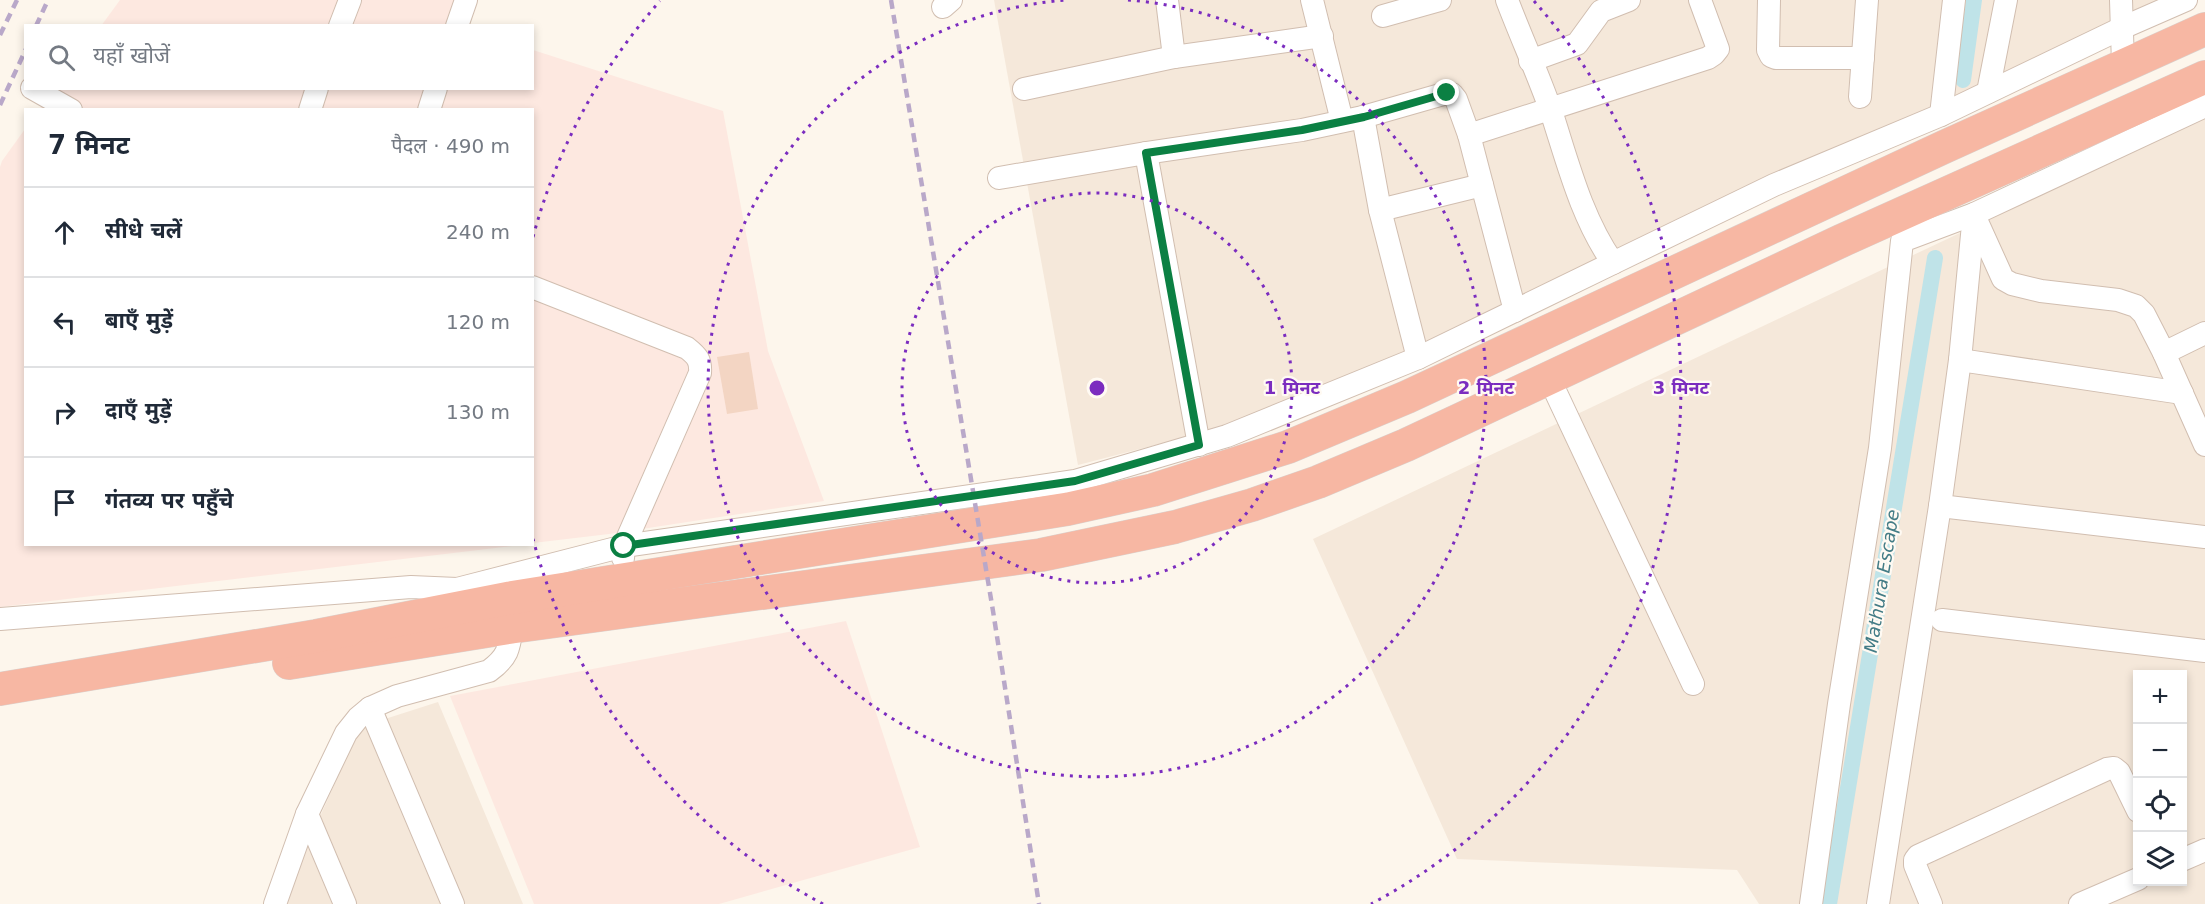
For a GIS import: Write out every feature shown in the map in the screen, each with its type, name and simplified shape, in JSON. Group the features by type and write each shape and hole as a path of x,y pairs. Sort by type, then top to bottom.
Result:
{"highway":[{"path":"0,708 316,647 510,598 1068,508 1154,490 1288,447 1407,397 2205,29"},
{"path":"0,689 316,647 512,627 1041,555 1175,527 1252,505 1318,482 1406,445 1841,241 2205,77"}],"street":[{"path":"341,24 350,0"},
{"path":"458,24 466,0"},
{"path":"1167,0 1174,57"},
{"path":"1312,0 1322,36 1353,119 1380,210 1418,358"},
{"path":"1383,16 1440,0"},
{"path":"1507,0 1550,108 1577,193 1603,248 1614,262"},
{"path":"1530,61 1577,44 1601,11 1629,0"},
{"path":"1469,135 1714,54 1718,49 1700,0"},
{"path":"1769,0 1768,50 1771,56 1776,58 1863,58"},
{"path":"1860,97 1868,0"},
{"path":"1941,116 1954,0"},
{"path":"1988,92 2006,0"},
{"path":"2121,0 2123,65"},
{"path":"0,619 411,587 457,589 624,546 1075,481 1227,436 1418,358 1774,185 1941,116 2122,28 2186,0"},
{"path":"1023,89 1174,57 1322,36"},
{"path":"36,90 67,108"},
{"path":"311,108 316,90"},
{"path":"430,108 435,90"},
{"path":"999,178 1302,130 1452,93 1469,135 1515,310"},
{"path":"1811,904 1839,704 1880,448 1902,241 1974,214 2205,106"},
{"path":"1146,153 1199,445"},
{"path":"1380,210 1482,185"},
{"path":"1974,214 2003,279 2012,284 2041,291 2129,302 2136,306 2144,314 2164,353 2205,445"},
{"path":"1878,904 1941,506 1960,360 1974,214"},
{"path":"534,288 687,348 701,363 700,373 624,546 620,580"},
{"path":"2164,353 2205,333"},
{"path":"1960,360 2182,393"},
{"path":"1549,378 1693,684"},
{"path":"1941,506 2205,537"},
{"path":"1942,620 2205,651"},
{"path":"275,904 307,814 346,733 358,718 370,708 397,696 489,670 501,662 508,651 512,627"},
{"path":"370,708 453,904"},
{"path":"1931,904 1915,865 1918,856 2108,769 2114,768 2119,772 2133,801"},
{"path":"307,814 345,904"},
{"path":"2187,858 2205,850"},
{"path":"2080,904 2133,881"}],"shaded area":[{"path":"120,0 473,0 466,24 102,24"},
{"path":"994,0 2179,0 1263,417 1078,465"},
{"path":"534,50 723,111 768,351 824,501 609,534 534,543 534,108 40,108 54,90 534,90"},
{"path":"2205,117 2205,904 1759,904 1737,870 1457,859 1313,539"},
{"path":"24,130 24,546 512,546 0,607 0,167"},
{"path":"846,621 920,847 719,904 534,904 450,696"},
{"path":"438,702 523,904 281,904 360,727"}],"building":[{"path":"749,352 758,409 727,414 717,357"}],"waterway":[{"name":"Mathura Escape","path":"1963,80 1974,0"},
{"name":"Mathura Escape","path":"1829,904 1935,258"}],"railway":[{"path":"0,35 17,0"},
{"path":"37,24 48,0"},
{"path":"891,0 993,611 1039,904"},
{"path":"0,105 24,53"}],"route":[{"path":"624,546 1075,481 1199,445 1146,153 1302,130 1364,117 1447,93"}]}
